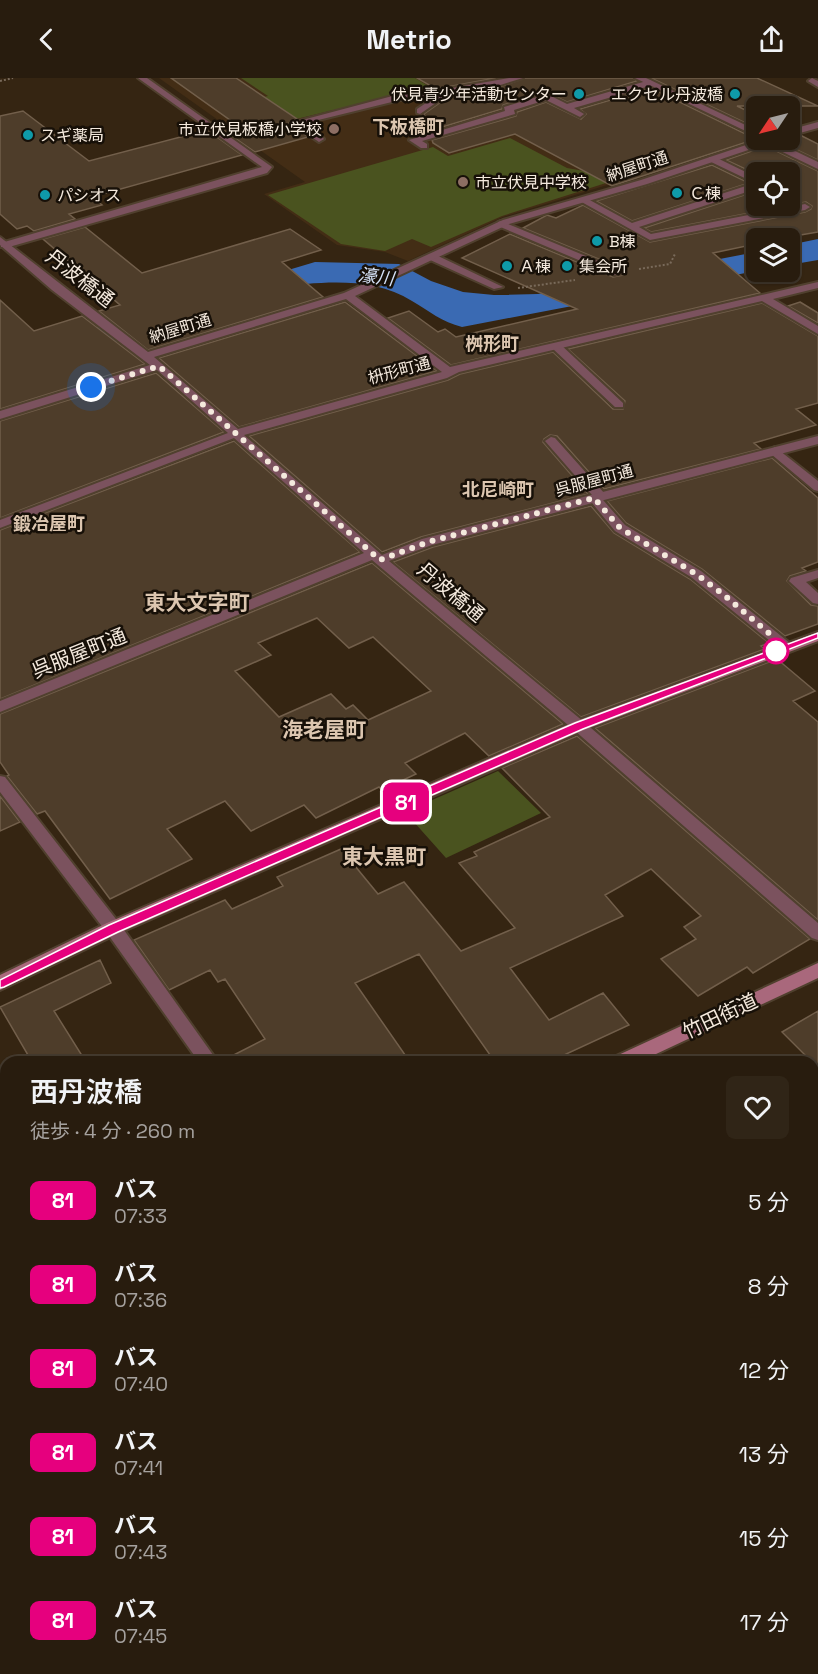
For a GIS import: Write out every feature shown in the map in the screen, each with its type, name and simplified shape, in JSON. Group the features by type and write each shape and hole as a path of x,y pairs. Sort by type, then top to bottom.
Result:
{"main road":[{"path":"0,983 113,928 579,726 818,636"},
{"name":"竹田街道","path":"634,1056 818,970"}],"street":[{"path":"3,242 264,171 267,167 142,78"},
{"path":"319,140 295,123 400,97 424,96 487,86 519,78"},
{"path":"639,78 746,128"},
{"path":"567,108 650,83"},
{"path":"420,111 449,92"},
{"path":"424,146 414,140 512,112 507,109 547,98 580,114"},
{"path":"800,130 818,124"},
{"name":"納屋町通","path":"146,356 348,295 501,224 746,147"},
{"path":"787,150 818,166"},
{"path":"712,159 746,178"},
{"path":"632,226 746,186"},
{"path":"583,200 650,237 805,207"},
{"path":"800,204 818,214"},
{"path":"501,224 618,273"},
{"name":"丹波橋通","path":"3,242 56,288 159,366 377,557 579,726 818,933"},
{"path":"432,257 498,287"},
{"name":"枡形町通","path":"0,524 237,433 455,369 818,285"},
{"path":"348,295 449,372"},
{"path":"764,298 818,331"},
{"path":"556,346 619,405"},
{"path":"0,415 159,366"},
{"name":"呉服屋町通","path":"0,707 377,557 818,440"},
{"path":"551,441 620,528 696,574 786,647"},
{"path":"775,451 818,487"},
{"path":"818,574 796,581 818,600"},
{"path":"0,781 113,928 205,1056"}],"path":[{"path":"0,81 13,78"}],"shaded area":[{"name":"市立伏見中学校","path":"159,78 502,78 484,83 495,89 529,80 574,103 633,86 721,127 709,132 737,145 503,217 408,261 385,252 337,245 264,194 305,182"}],"green space":[{"path":"241,78 415,78 430,87 288,121 256,99 268,96"},
{"path":"510,138 567,168 584,171 606,183 502,216 431,247 412,239 385,251 341,244 268,195 433,147 448,156"},
{"path":"498,771 541,813 446,858 405,812"}],"water":[{"path":"818,239 818,260 800,263 800,243"},
{"name":"濠川","path":"746,254 746,273 462,327 442,319 400,294 387,289 347,283 306,284 0,378 0,356 315,262 399,264 431,281 463,292 494,295 538,294"}],"building":[{"path":"171,78 236,78 297,119 289,123 308,137 255,152 219,127 234,123"},
{"path":"417,78 496,78 436,89"},
{"path":"525,78 633,78 637,81 567,102 546,92 503,105 502,109 429,131 424,114 448,97 488,91"},
{"path":"651,78 757,78 796,96 746,96 746,106 737,106 746,110 746,123"},
{"path":"651,88 746,134 746,142 612,186 515,134 449,153 432,140 516,116 517,112 546,102 581,119 586,114 580,109"},
{"path":"800,98 818,106 800,106"},
{"path":"23,111 89,161 207,130 242,155 92,197 102,205 69,214 75,219 34,231 27,226 17,229 0,214 0,116"},
{"path":"800,135 818,144 818,160 797,150 800,150"},
{"path":"755,150 774,150 799,162 746,162 746,169 726,160"},
{"path":"800,162 818,171 818,232 800,235 800,228 746,228 746,246 713,253 760,293 451,365 388,318 409,311 438,332 445,329 456,337 577,309 462,258 510,234 613,277 623,275 625,272 623,269 523,228 547,215 556,218 583,205 650,242 784,216 800,216 800,213 811,209 812,206 806,202 800,203"},
{"name":"Ｃ棟","path":"712,165 746,182 746,184 632,221 596,201"},
{"path":"746,194 746,214 651,232 644,228"},
{"path":"85,227 142,273 290,229 321,250 282,262 323,297 148,350 99,311 120,305 43,239"},
{"path":"0,300 34,331 82,316 145,364 0,409"},
{"path":"345,302 437,371 239,427 159,358"},
{"path":"800,302 818,313 818,323 788,306"},
{"path":"762,303 818,336 818,403 796,409 816,425 754,443 761,449 604,489 557,436 550,435 543,442 588,494 421,537 382,552 249,436 448,380 460,374 553,352 613,409 623,409 625,401 568,349"},
{"path":"156,373 224,432 0,518 0,421"},
{"path":"234,441 360,552 0,699 0,530"},
{"path":"772,458 818,498 818,562 802,568 806,571 790,576 787,581 811,605 818,606 818,624 785,636 702,569 626,523 607,501"},
{"path":"591,506 614,533 690,579 769,643 761,646 765,649 581,717 393,562 433,547"},
{"path":"372,563 563,724 489,756 465,733 405,763 416,774 382,790 379,787 316,818 304,805 251,831 225,801 167,829 192,859 110,899 45,811 37,814 7,776 9,775 0,762 0,714","holes":["317,618 349,648 373,637 431,691 368,720 353,705 346,709 331,694 279,717 235,671 271,655 258,643"]},
{"path":"777,659 815,691 793,701 818,722 818,920 595,728"},
{"path":"577,736 810,939 753,973 747,967 698,996 661,959 696,939 684,927 701,916 651,869 605,895 623,916 510,968 549,1020 603,993 629,1025 562,1056 491,1056 419,954 355,983 406,1056 232,1056 265,1039 225,979 218,982 210,970 169,990 134,940 225,900 232,909 283,886 277,877 341,849 378,894 404,882 461,951 515,928 459,863 477,856 474,852 550,817 502,768"},
{"path":"0,796 20,822 0,831"},
{"path":"100,960 111,983 54,1011 82,1056 29,1056 0,1007"},
{"path":"818,1011 818,1056 806,1056 782,1032"}],"bus line":[{"name":"81","path":"0,983 113,928 579,726 818,636"}],"place":[{"name":"伏見青少年活動センター","path":"579,94"},
{"name":"エクセル丹波橋","path":"735,94"},
{"name":"市立伏見板橋小学校","path":"334,129"},
{"name":"スギ薬局","path":"28,135"},
{"name":"市立伏見中学校","path":"463,182"},
{"name":"Ｃ棟","path":"677,193"},
{"name":"パシオス","path":"45,195"},
{"name":"B棟","path":"597,241"},
{"name":"Ａ棟","path":"507,266"},
{"name":"集会所","path":"567,266"}],"district":[{"name":"下板橋町","path":"408,127"},
{"name":"桝形町","path":"492,344"},
{"name":"北尼崎町","path":"498,490"},
{"name":"鍛冶屋町","path":"49,524"},
{"name":"東大文字町","path":"197,603"},
{"name":"海老屋町","path":"324,730"},
{"name":"東大黒町","path":"384,857"}],"route":[{"path":"91,387 159,366 380,560 428,542 594,498 620,528 696,574 724,595 770,634 776,651"}]}
